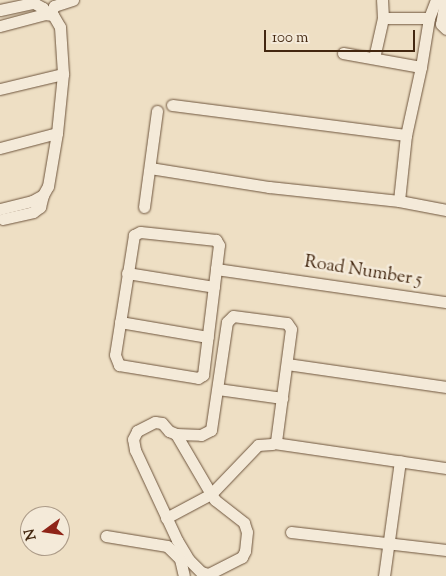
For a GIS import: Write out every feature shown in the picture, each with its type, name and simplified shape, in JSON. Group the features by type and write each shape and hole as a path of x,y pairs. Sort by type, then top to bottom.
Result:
{"street":[{"path":"0,26 48,14 54,6 73,0"},
{"path":"374,58 383,18 382,0"},
{"path":"400,201 406,135 430,18 436,0"},
{"path":"444,0 441,24 446,29"},
{"path":"0,10 34,4 43,8 60,27 63,74 57,133 49,180 43,195 2,214"},
{"path":"0,18 20,13"},
{"path":"383,18 430,18"},
{"path":"343,53 421,67"},
{"path":"0,89 63,74"},
{"path":"172,105 406,135"},
{"path":"144,207 158,111"},
{"path":"0,148 57,133"},
{"path":"150,168 269,187 400,201 446,210"},
{"path":"140,232 216,240 219,245 204,372 200,377 122,367 116,362 114,355 127,273 132,238 140,232"},
{"name":"Road Number 5","path":"216,269 446,302"},
{"path":"127,273 214,287"},
{"path":"184,576 180,559 172,543 166,518 135,450 132,439 137,431 155,422 162,423 169,431 176,434 201,435 211,430 226,322 230,317 290,324 292,329 274,443"},
{"path":"120,322 208,336"},
{"path":"287,364 446,387"},
{"path":"218,389 282,398"},
{"path":"106,536 172,543 204,574 211,574 242,556 245,551 246,527 241,519 219,503 211,494 176,434"},
{"path":"166,518 211,494 258,445 274,443 446,468"},
{"path":"384,576 400,461"},
{"path":"200,474 225,478"},
{"path":"291,532 446,550"}]}
